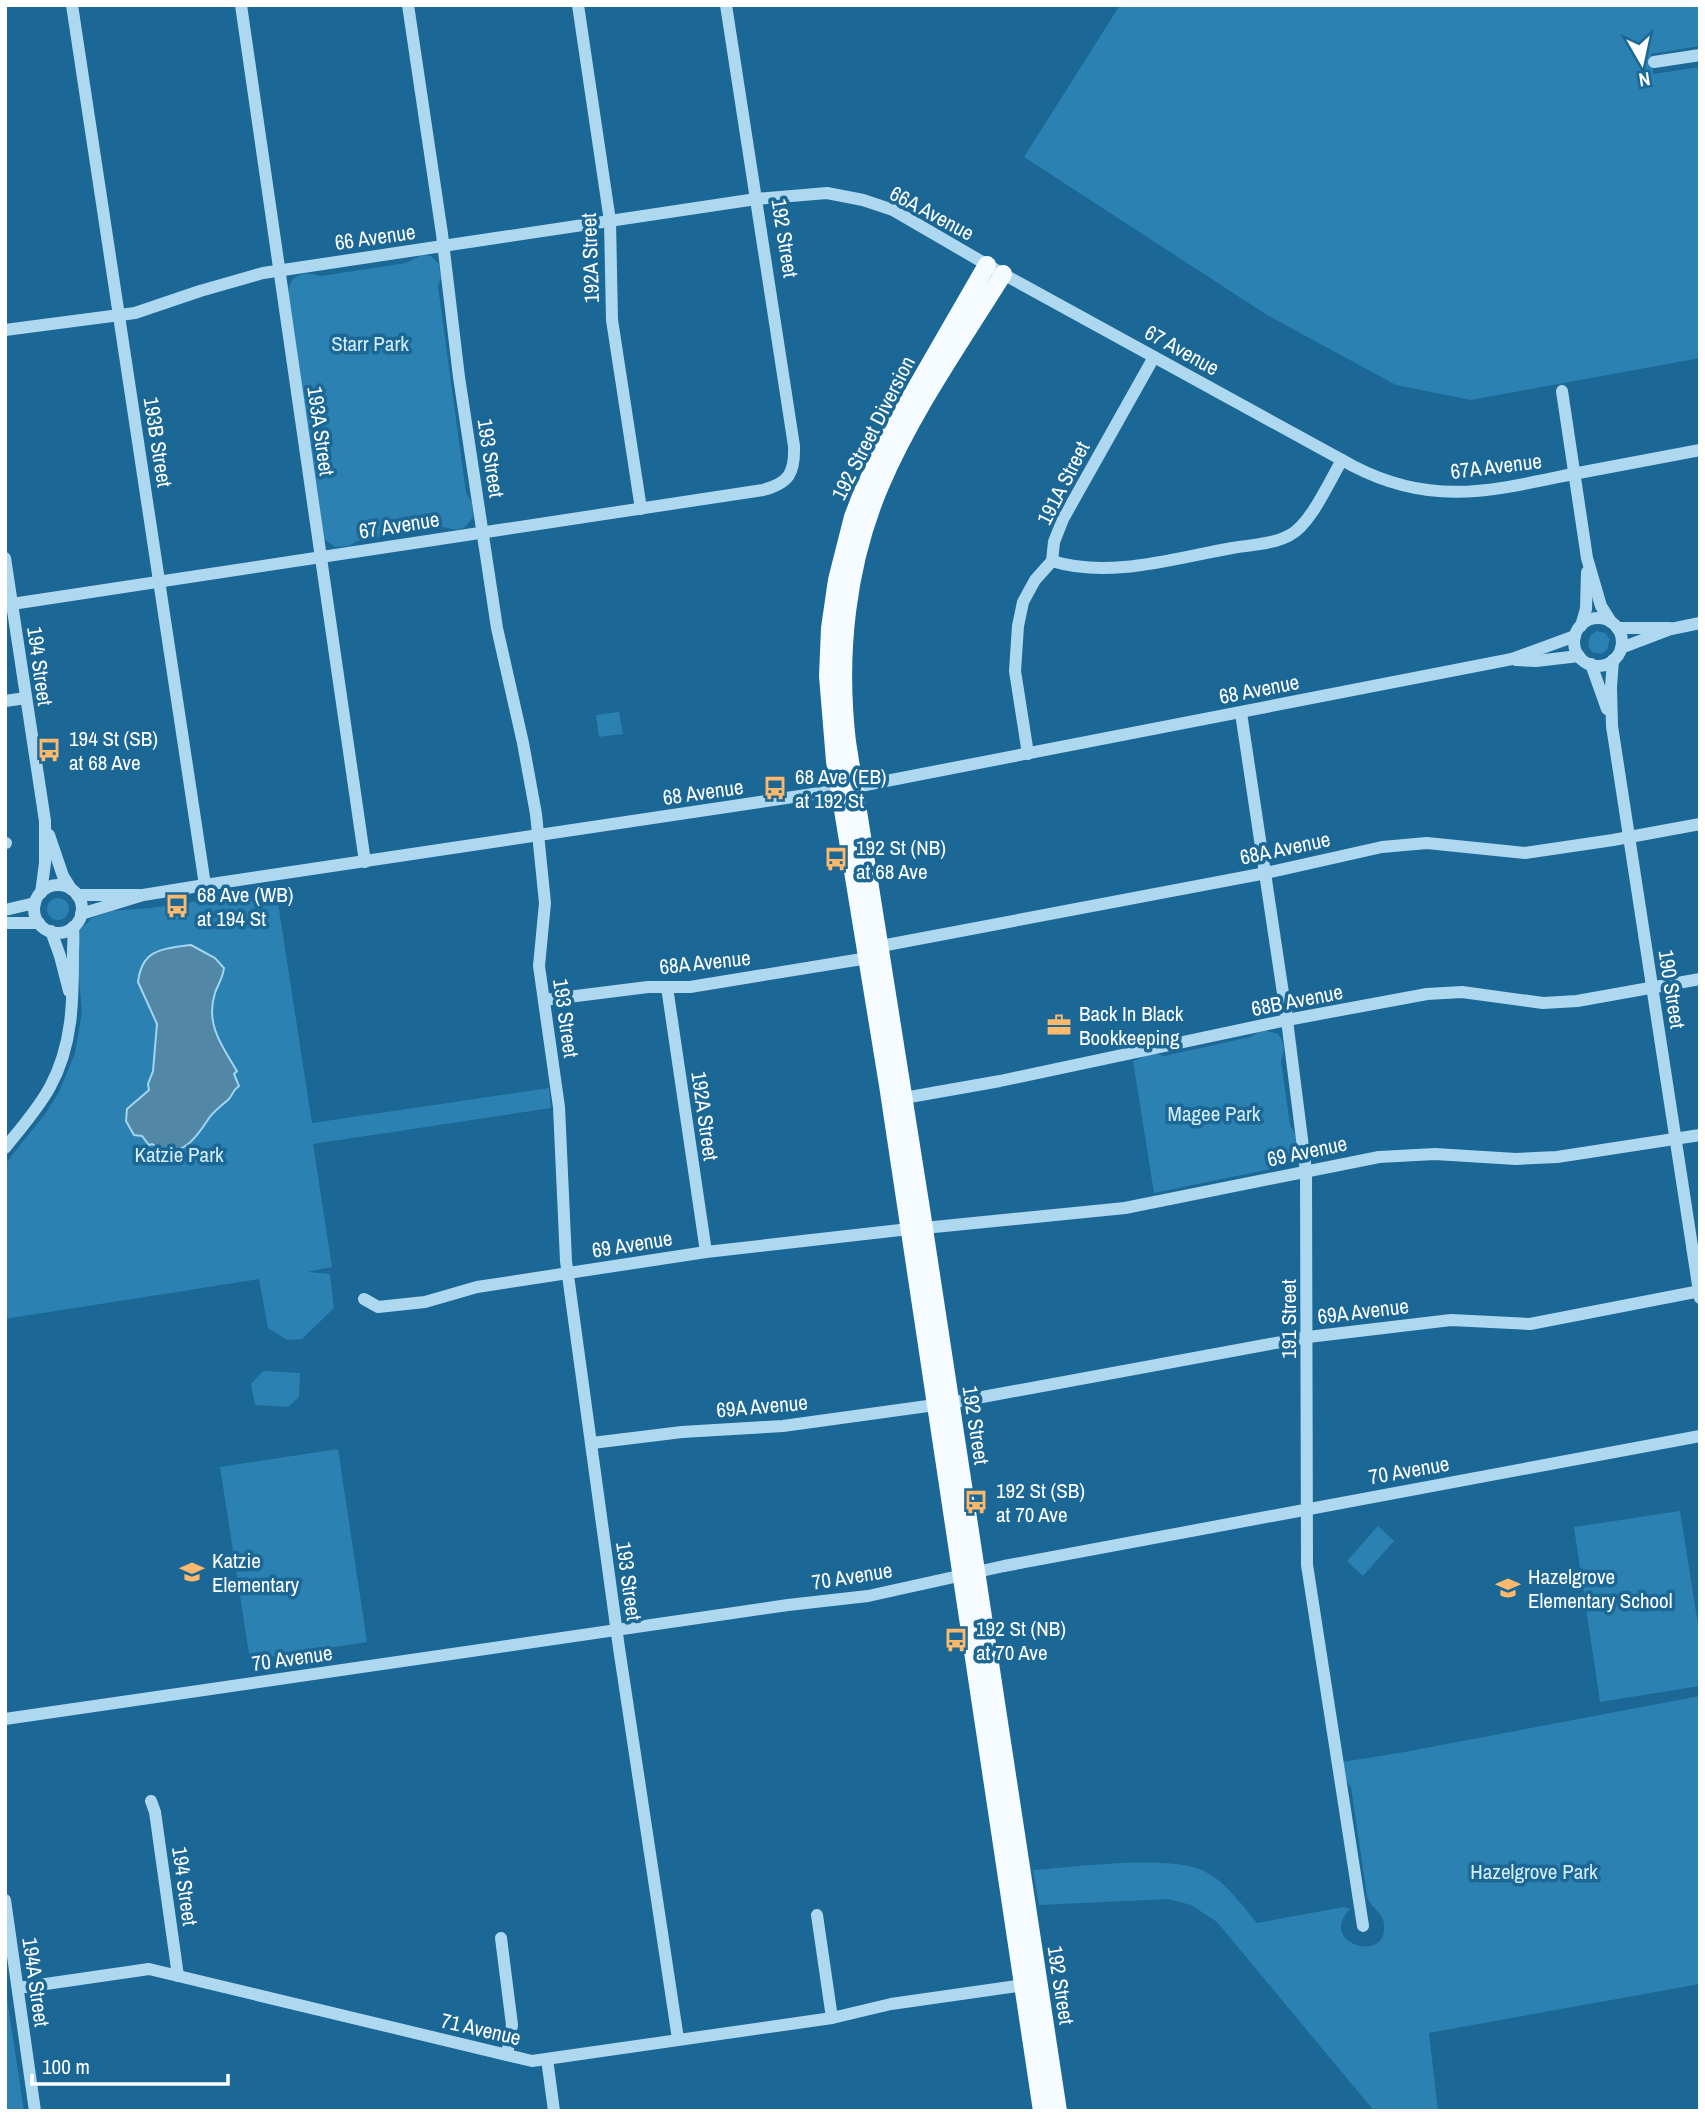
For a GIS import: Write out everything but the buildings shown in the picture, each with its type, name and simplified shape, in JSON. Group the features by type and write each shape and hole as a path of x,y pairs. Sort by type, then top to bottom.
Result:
{"main road":[{"name":"192 Street Diversion","path":"848,789 844,642 851,581 862,539 880,486 995,270"},
{"name":"192 Street","path":"848,789 874,952 904,1098 917,1229 1042,2111"},
{"name":"192 Street","path":"874,952 888,1085 895,1098 946,1376 943,1404"},
{"name":"192 Street","path":"968,1574 1058,2111"}],"street":[{"name":"193B Street","path":"72,5 205,885"},
{"name":"193A Street","path":"241,5 365,862"},
{"name":"193 Street","path":"408,5 499,644 527,764 538,836 544,890 539,966 559,1107 567,1274 576,1352 592,1443 617,1631 678,2039"},
{"name":"192A Street","path":"578,5 610,221 612,320 641,509"},
{"name":"192 Street","path":"726,5 794,446 794,463 789,478"},
{"path":"1654,62 1700,55"},
{"name":"66A Avenue","path":"756,199 827,194 863,200 893,210 995,270"},
{"name":"66 Avenue","path":"5,330 119,317 249,276 280,270 756,199"},
{"name":"67 Avenue","path":"995,270 1342,460"},
{"name":"191A Street","path":"1028,754 1015,671 1018,626 1023,602 1035,580 1052,561 1054,542 1063,519 1154,357"},
{"path":"1562,391 1587,558 1601,606 1621,636 1621,648 1613,660 1606,664 1591,664 1579,656 1575,648 1586,609 1587,558"},
{"name":"67A Avenue","path":"1342,460 1389,482 1413,489 1443,493 1481,492 1700,450"},
{"path":"1052,561 1071,567 1125,567 1290,535 1304,523 1342,460"},
{"name":"67 Avenue","path":"12,604 763,490 777,486 789,478"},
{"name":"194 Street","path":"5,558 45,821 45,863 38,898"},
{"path":"1578,631 1597,618 1614,625 1671,629"},
{"path":"1621,648 1671,629 1700,623"},
{"name":"68 Avenue","path":"81,914 143,895 848,789 1512,659 1578,631"},
{"name":"68 Avenue","path":"1512,659 1536,661 1579,656"},
{"name":"190 Street","path":"1613,660 1612,726 1699,1293"},
{"name":"190 Street","path":"1591,664 1612,726"},
{"path":"5,701 26,698"},
{"name":"191 Street","path":"1241,713 1287,1020 1306,1171 1306,1543 1311,1593 1363,1926"},
{"name":"194 Street","path":"45,821 63,876 74,892"},
{"name":"68A Avenue","path":"544,1000 648,987 690,987 1266,873 1382,847 1427,843 1525,853 1700,824"},
{"path":"5,910 38,898 54,886 74,892 81,903 81,914 73,927 72,1004 68,1039 58,1071 40,1104 5,1148"},
{"name":"68 Avenue","path":"74,892 143,895"},
{"path":"38,898 35,912 39,923"},
{"path":"5,923 39,923 51,931 63,932 73,927"},
{"path":"51,931 72,1004"},
{"name":"68B Avenue","path":"904,1098 1076,1066 1405,997 1448,992 1543,1003 1700,979"},
{"name":"192A Street","path":"667,987 706,1251"},
{"name":"69 Avenue","path":"364,1299 378,1307 425,1302 477,1287 706,1251 1116,1210 1379,1157 1435,1154 1538,1159 1700,1135"},
{"name":"69A Avenue","path":"592,1443 681,1432 783,1426 943,1404 1308,1337 1451,1320 1530,1324 1699,1293"},
{"name":"70 Avenue","path":"5,1719 788,1605 868,1596 1306,1508 1700,1436"},
{"name":"194 Street","path":"151,1801 155,1812 178,1976"},
{"name":"194A Street","path":"5,1900 35,2111"},
{"path":"817,1915 832,2018"},
{"path":"501,1938 512,2025 507,2055"},
{"name":"71 Avenue","path":"18,1988 138,1969 178,1976 532,2061 832,2018 891,2004 1024,1984"},
{"path":"547,2059 554,2111"}],"green space":[{"path":"1120,5 1700,5 1700,46 1651,54 1653,74 1700,67 1700,358 1471,400 1396,385 1267,315 1024,157"},
{"name":"Starr Park","path":"422,255 431,256 439,264 441,278 438,286 466,493 472,503 473,517 465,527 457,530 442,527 335,547 324,539 288,292 292,281 299,275 321,276 406,263"},
{"path":"1596,631 1605,633 1610,639 1607,650 1601,654 1592,652 1588,646 1590,636"},
{"path":"619,712 623,734 599,737 596,715"},
{"name":"Katzie Park","path":"276,890 312,1123 549,1088 551,1108 313,1144 332,1267 307,1272 330,1274 334,1308 302,1339 287,1340 268,1328 259,1279 5,1319 5,1164 59,1092 75,1053 82,1012 77,958 80,930 92,918 111,911"},
{"path":"58,898 66,901 69,909 66,917 58,920 50,917 47,909 50,901"},
{"name":"Magee Park","path":"1263,1030 1278,1034 1283,1044 1281,1061 1290,1125 1296,1136 1296,1159 1285,1166 1154,1193 1133,1061 1152,1054 1164,1056 1250,1037"},
{"path":"263,1371 300,1373 299,1397 288,1407 255,1405 251,1384"},
{"path":"338,1449 367,1642 250,1660 220,1467"},
{"path":"1680,1511 1700,1637 1700,1686 1600,1702 1574,1527"},
{"path":"1378,1526 1394,1541 1363,1576 1347,1561"},
{"name":"Hazelgrove Park","path":"1700,1696 1700,1984 1429,2033 1438,2111 1374,2111 1217,1922 1191,1905 1168,1899 1039,1905 1033,1870 1121,1863 1168,1863 1188,1866 1212,1876 1233,1894 1257,1923 1344,1907 1350,1909 1342,1921 1342,1932 1347,1940 1356,1945 1376,1944 1383,1937 1384,1924 1367,1896 1351,1787 1345,1779 1342,1762"},
{"path":"5,1985 24,2111 5,2111"}],"shaded area":[{"path":"191,945 215,958 224,968 212,1004 212,1015 217,1034 237,1071 234,1074 239,1086 211,1115 192,1141 170,1151 149,1145 142,1136 134,1135 126,1121 127,1109 149,1090 148,1084 153,1071 157,1024 138,982 140,971 149,957 163,950"}],"place":[{"name":"194 St (SB) at 68 Ave","path":"49,750"},
{"name":"68 Ave (EB) at 192 St","path":"775,788"},
{"name":"192 St (NB) at 68 Ave","path":"836,859"},
{"name":"68 Ave (WB) at 194 St","path":"177,906"},
{"name":"Back In Black Bookkeeping","path":"1059,1025"},
{"name":"192 St (SB) at 70 Ave","path":"976,1502"},
{"name":"Katzie Elementary","path":"192,1572"},
{"name":"Hazelgrove Elementary School","path":"1508,1588"},
{"name":"192 St (NB) at 70 Ave","path":"956,1640"}]}
